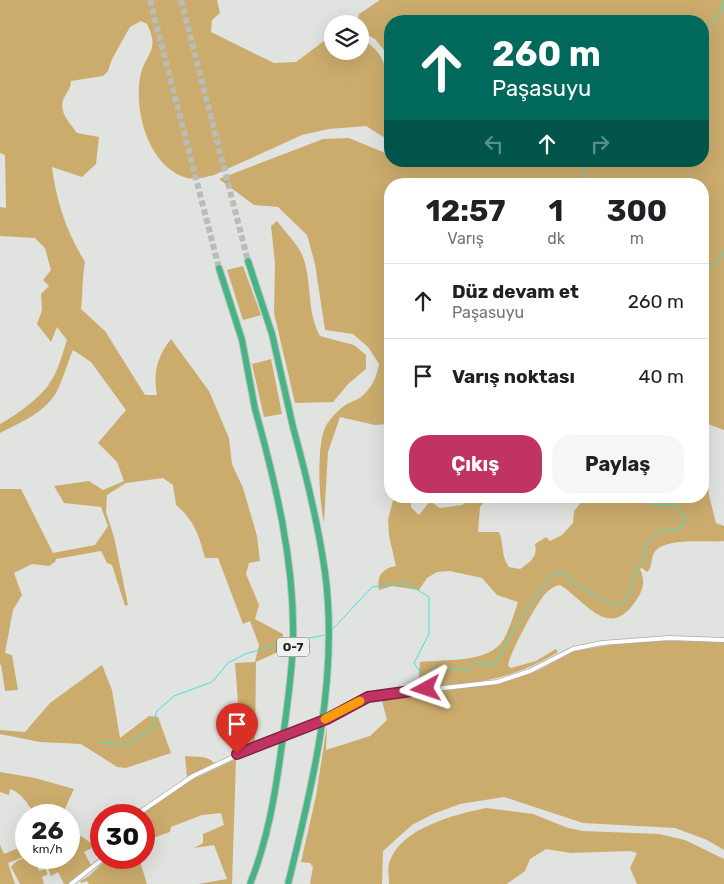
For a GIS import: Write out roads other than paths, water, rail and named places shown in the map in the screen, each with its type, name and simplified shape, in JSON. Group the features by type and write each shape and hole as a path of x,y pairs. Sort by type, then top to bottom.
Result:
{"highway":[{"name":"O-7","path":"248,261 272,333 304,468 325,573 327,654 319,740 308,799 288,884"},
{"name":"O-7","path":"219,268 242,340 255,409 275,485 287,557 293,641 278,778 261,853 250,884"}],"street":[{"path":"152,804 192,776 263,743 327,719 372,696 497,682 530,671 562,653 602,643 669,638 724,640"},
{"path":"71,884 90,869"}],"waterway":[{"path":"709,26 720,14 724,3"},
{"path":"583,167 587,178"},
{"path":"709,268 719,260 724,251"},
{"path":"332,630 372,587 406,583 429,597 429,634 414,663 425,679 434,668 467,670 475,662 494,666 524,612 552,574 564,572 573,583 615,606 628,599 637,568 645,558 646,543 660,532 680,528 686,518 676,506 652,503"},
{"path":"294,641 325,635"},
{"path":"100,743 127,744 154,727 156,712 174,696 212,682 228,663 245,654 283,643"}],"tunnel":[{"path":"150,0 219,268"},
{"path":"181,0 248,261"}]}
